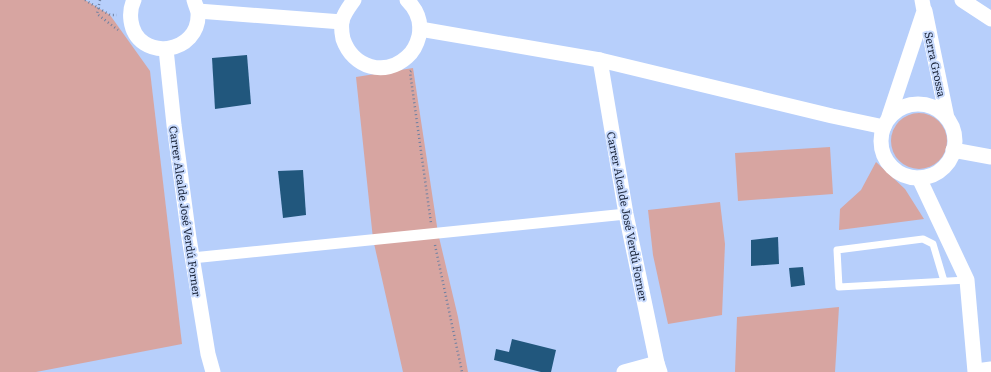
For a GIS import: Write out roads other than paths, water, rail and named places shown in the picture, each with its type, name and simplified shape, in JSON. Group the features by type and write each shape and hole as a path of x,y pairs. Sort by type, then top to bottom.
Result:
{"street":[{"path":"134,0 130,15 132,26 137,36 145,44 155,48 166,49 177,47 186,41 193,32 197,22 196,5 342,22"},
{"path":"354,0 347,9 342,22 342,34 346,47 354,57 364,65 377,68 390,67 402,62 411,53 418,42 420,29 418,16 412,5 407,0"},
{"path":"962,0 991,19"},
{"path":"886,122 900,109 911,104 923,104 935,108 945,115 952,125 955,137 953,150 941,170 930,176 919,178 907,176 896,171 888,162 881,144 886,122 923,5"},
{"name":"Serra Grossa","path":"923,5 947,118"},
{"path":"420,29 600,60 824,114 886,122"},
{"name":"Carrer Alcalde José Verdú Forner","path":"166,49 174,124 192,258 212,372"},
{"name":"Carrer Alcalde José Verdú Forner","path":"600,60 626,214 658,368"},
{"path":"953,150 991,157"},
{"path":"919,178 967,280 975,372 991,369"},
{"path":"192,258 626,214"},
{"path":"624,372 658,368"}],"lane":[{"path":"944,281 933,244 923,239 837,250 839,287 967,280"}]}
